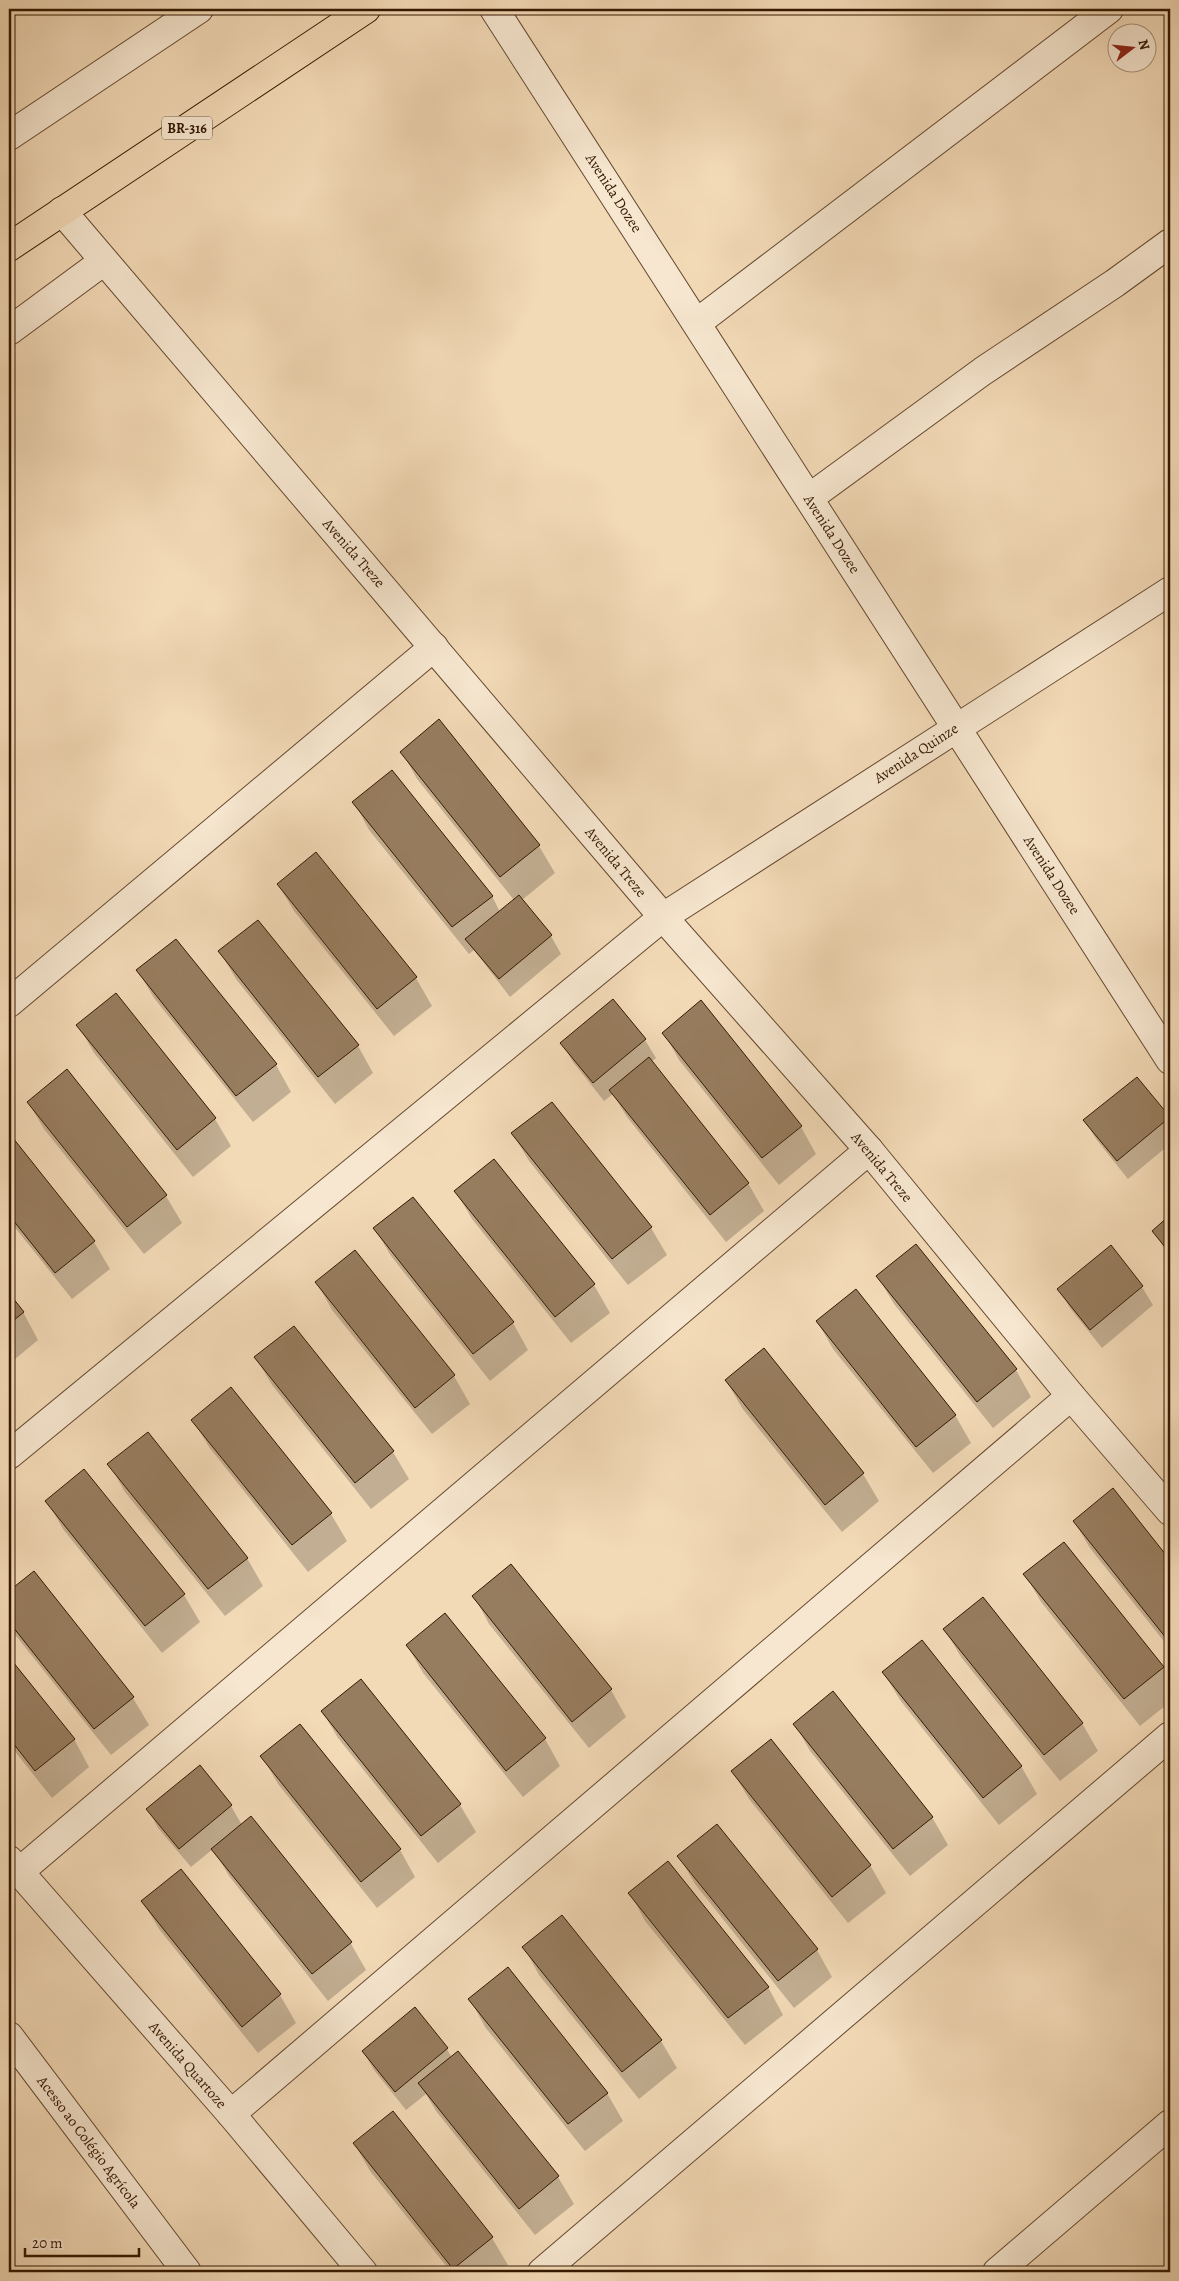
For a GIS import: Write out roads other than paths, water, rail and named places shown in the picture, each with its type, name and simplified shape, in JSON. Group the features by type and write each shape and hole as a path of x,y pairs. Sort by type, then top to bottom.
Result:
{"highway":[{"name":"BR-316","path":"9,247 366,9"}],"street":[{"path":"9,136 198,9"},
{"name":"Avenida Dozee","path":"494,9 698,322 1170,1060"},
{"path":"698,322 1109,9"},
{"name":"Avenida Treze","path":"62,211 663,917 868,1150 1071,1396 1170,1511"},
{"path":"809,498 983,371 1115,283 1170,243"},
{"path":"9,332 104,262"},
{"name":"Avenida Quinze","path":"9,1455 663,917 1170,590"},
{"path":"9,1003 434,647"},
{"path":"14,1866 868,1150"},
{"path":"231,2114 1071,1396"},
{"path":"542,2272 1170,1736"},
{"name":"Avenida Quartoze","path":"14,1866 231,2114 363,2272"},
{"name":"Acesso ao Colégio Agrícola","path":"9,2036 187,2272"},
{"path":"997,2272 1170,2124"}]}
